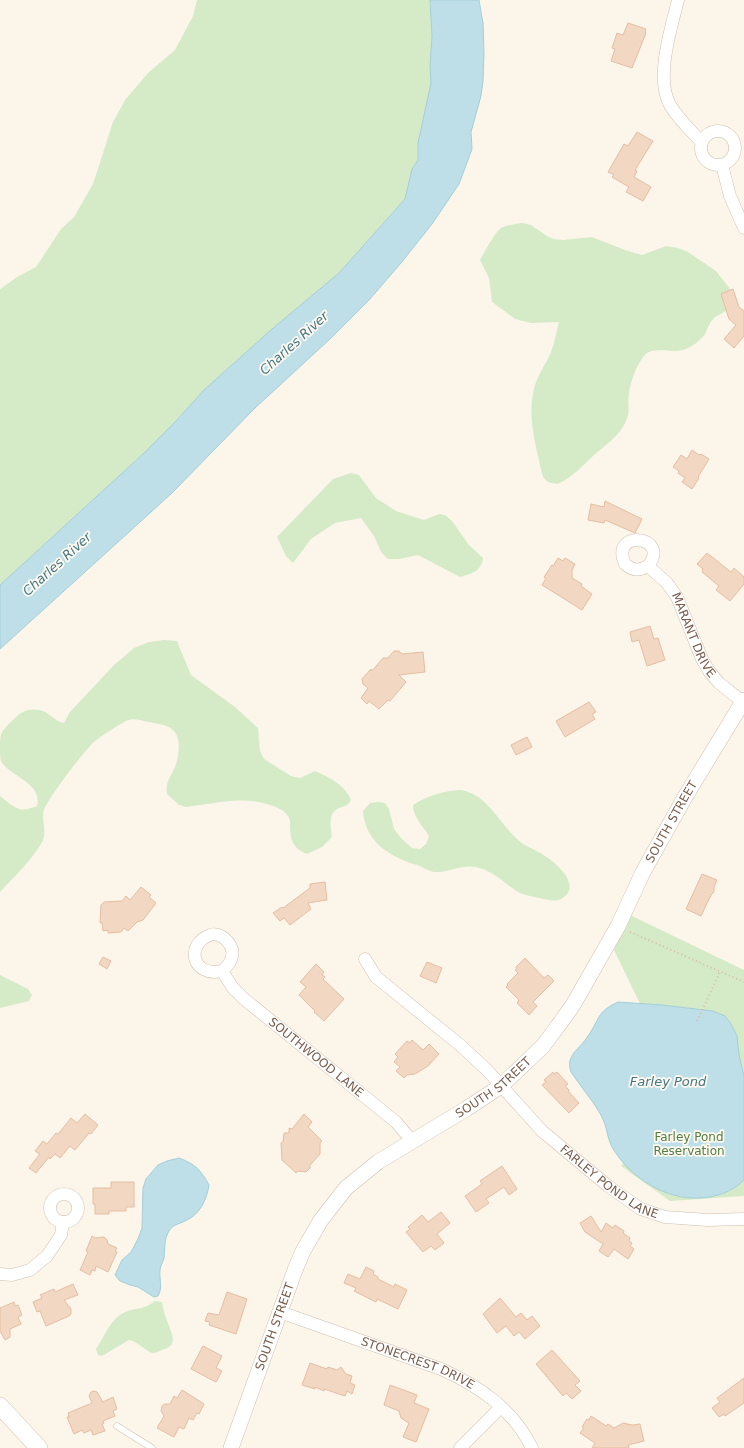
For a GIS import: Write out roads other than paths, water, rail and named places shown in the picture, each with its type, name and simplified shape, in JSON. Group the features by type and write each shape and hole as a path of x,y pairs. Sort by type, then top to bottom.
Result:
{"main road":[{"path":"0,1406 39,1448"}],"street":[{"path":"678,0 663,73 664,89 670,104 701,142 702,156 708,162 716,165 722,165 731,160 736,150 734,138 725,131 717,130 708,134 701,142"},
{"path":"722,165 730,196 744,228"},
{"name":"MARANT DRIVE","path":"648,566 667,583 677,597 702,659 709,671 719,683 743,701"},
{"name":"SOUTH STREET","path":"231,1448 303,1251 329,1209 342,1192 358,1177 378,1162 502,1086 543,1046 573,1005 618,926 643,872 667,829 743,701"},
{"path":"365,959 376,977 460,1045 502,1086"},
{"name":"SOUTHWOOD LANE","path":"222,971 233,988 243,998 396,1122 412,1141"},
{"name":"FARLEY POND LANE","path":"502,1086 542,1131 608,1186 640,1209 665,1217 708,1220 744,1219"},
{"path":"0,1274 12,1275 30,1270 47,1256 61,1235 63,1222"},
{"name":"STONECREST DRIVE","path":"280,1312 441,1369 460,1378 482,1390 501,1407 520,1427 532,1448"},
{"path":"460,1448 501,1407"}],"lane":[{"path":"117,1426 152,1448"}],"water":[{"name":"Charles River","path":"430,0 479,0 483,23 484,54 481,96 471,132 472,149 459,184 432,224 369,300 330,339 255,408 172,493 0,649 0,585 143,454 204,390 272,329 339,273 405,199 412,169 418,160 418,143 431,83 430,66 432,36"},
{"name":"Farley Pond","path":"618,1002 713,1011 725,1016 731,1024 737,1036 739,1055 744,1076 744,1180 734,1188 718,1195 700,1198 687,1198 661,1191 638,1177 619,1158 612,1147 602,1117 571,1072 570,1061 574,1052 585,1041 599,1016 606,1009"},
{"path":"179,1158 197,1168 209,1185 205,1201 196,1214 177,1224 167,1234 164,1258 160,1268 160,1290 158,1296 154,1297 138,1287 120,1281 115,1275 122,1260 131,1252 142,1228 143,1188 146,1179 158,1165"}],"park label":[{"name":"Farley Pond Reservation","path":"689,1144"}]}
